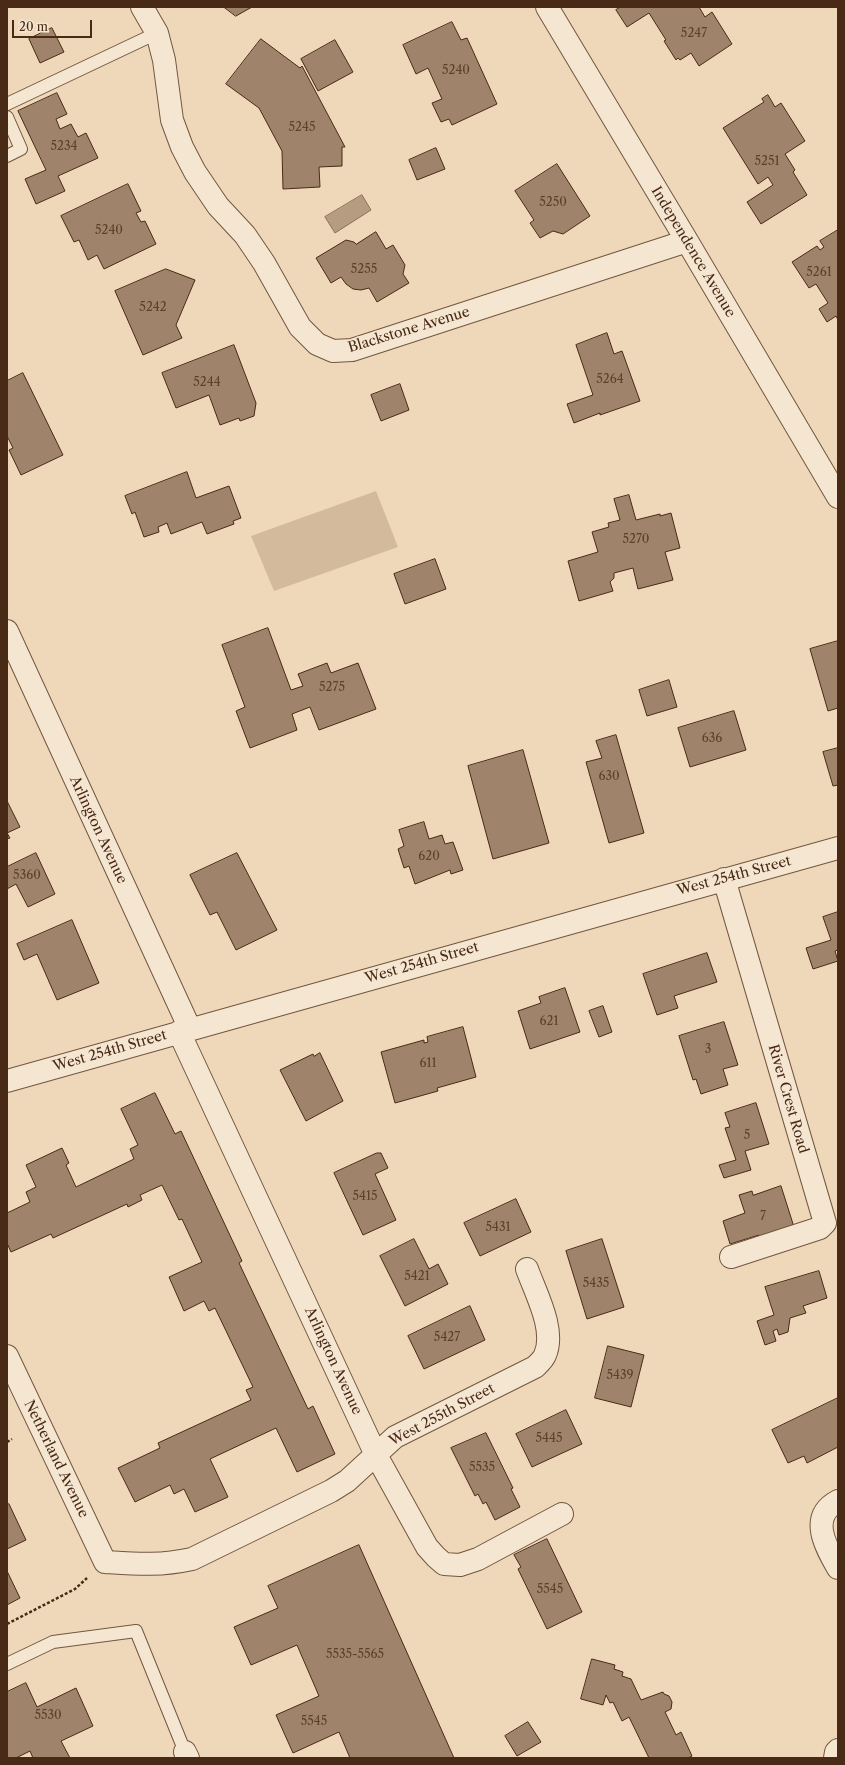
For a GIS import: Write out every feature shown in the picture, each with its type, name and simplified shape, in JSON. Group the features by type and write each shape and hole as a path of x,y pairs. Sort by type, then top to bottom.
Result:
{"street":[{"name":"Blackstone Avenue","path":"142,7 157,32 164,60 172,120 182,147 195,172 218,206 245,235 264,263 300,327 317,344 333,351 352,350 688,241"},
{"name":"Independence Avenue","path":"547,7 688,241 838,497"},
{"name":"Arlington Avenue","path":"7,631 376,1455 427,1547 444,1564 460,1566 478,1559 562,1514"},
{"name":"West 254th Street","path":"7,1080 838,848"},
{"name":"River Crest Road","path":"724,879 825,1222 820,1228 732,1257"},
{"name":"West 255th Street","path":"105,1562 142,1565 169,1564 192,1559 331,1491 347,1481 395,1437 535,1367 545,1357 548,1343 548,1326 527,1269"},
{"name":"Netherland Avenue","path":"7,1356 105,1562"},
{"path":"838,1501 829,1506 822,1521 822,1534 826,1546 838,1568"},
{"path":"834,1758 838,1750"}],"lane":[{"path":"7,104 157,32"},
{"path":"7,117 21,149 7,156"},
{"path":"7,1664 53,1642 136,1631 186,1755"}],"path":[{"path":"7,1442 12,1439"},
{"path":"7,1624 76,1589 105,1562"}],"shaded area":[{"path":"362,195 371,210 335,233 325,217"},
{"path":"376,491 398,547 274,591 251,536"}],"building":[{"path":"224,7 252,7 236,16"},
{"path":"621,7 699,7 705,17 712,12 732,44 699,66 691,53 680,60 678,58 676,60 664,41 666,40 649,13 627,27 616,10"},
{"path":"452,22 461,40 467,38 497,104 452,125 449,119 441,122 432,103 442,99 428,68 416,74 403,45"},
{"path":"52,28 64,52 40,63 29,39"},
{"path":"261,39 300,68 302,66 345,147 342,147 342,166 319,167 320,187 283,189 282,151 259,108 226,84"},
{"path":"335,40 353,72 318,91 301,59"},
{"path":"57,93 67,114 56,119 60,129 71,124 78,137 86,133 98,158 58,176 65,191 36,204 25,179 46,170 18,111"},
{"path":"768,95 775,107 781,103 805,141 785,154 795,170 793,172 807,195 761,224 747,202 773,185 768,177 758,184 723,128 764,102 762,99"},
{"path":"436,148 445,169 417,180 409,160"},
{"path":"557,164 590,216 563,234 553,231 540,238 530,223 534,220 515,191"},
{"path":"128,184 141,211 136,213 141,222 145,221 156,244 104,269 97,255 88,260 79,240 74,242 61,216"},
{"path":"838,230 838,320 836,316 827,322 819,309 828,303 816,284 809,288 792,262 817,246 820,250 824,247 820,241"},
{"path":"376,232 386,249 393,245 405,265 403,274 409,283 377,302 369,288 361,290 353,289 346,284 341,277 331,283 316,258 346,240 356,244"},
{"path":"166,269 195,280 176,325 182,338 143,355 115,291"},
{"path":"607,333 614,354 622,351 640,401 600,415 600,413 574,423 567,404 593,395 576,345"},
{"path":"234,345 256,403 254,416 240,421 239,418 220,425 209,395 176,408 162,373"},
{"path":"23,373 63,455 21,475 9,450 13,448 7,436 7,381"},
{"path":"400,384 409,410 381,421 371,395"},
{"path":"187,472 196,498 229,486 241,518 233,521 234,524 207,534 202,522 171,534 167,523 158,527 159,532 144,537 135,512 132,514 125,496"},
{"path":"629,495 636,520 671,513 680,548 665,552 673,580 638,589 633,568 614,573 614,578 610,582 613,591 579,601 568,561 598,552 592,532 609,527 608,523 620,520 614,499"},
{"path":"435,559 446,589 405,604 394,574"},
{"path":"268,628 291,690 303,686 298,674 327,663 331,673 358,663 376,709 319,730 310,707 292,714 297,730 250,748 236,711 245,707 222,645"},
{"path":"838,641 838,708 828,711 810,649"},
{"path":"669,680 677,707 647,716 639,690"},
{"path":"734,711 746,750 690,767 678,728"},
{"path":"616,735 644,833 609,843 586,762 602,758 596,741"},
{"path":"838,748 838,785 833,786 823,752"},
{"path":"523,750 549,843 493,859 468,766"},
{"path":"7,801 20,827 7,833"},
{"path":"424,822 429,839 442,835 445,844 453,842 463,870 451,874 450,870 415,884 409,866 404,868 398,849 404,846 399,830"},
{"path":"36,853 55,894 28,907 16,884 7,889 7,867"},
{"path":"237,853 277,930 236,950 217,912 210,915 190,875"},
{"path":"838,912 838,950 835,951 838,961 813,969 806,948 831,940 823,917"},
{"path":"72,920 99,983 57,1000 37,954 24,960 17,944"},
{"path":"707,953 717,982 674,996 678,1008 657,1015 643,974"},
{"path":"565,988 580,1032 530,1049 518,1011 541,1003 539,997"},
{"path":"603,1006 612,1032 599,1037 589,1011"},
{"path":"724,1022 738,1065 723,1069 728,1085 701,1094 696,1079 693,1080 679,1036"},
{"path":"463,1027 476,1077 437,1088 438,1091 395,1103 381,1052 424,1040 424,1043 428,1042 427,1037"},
{"path":"320,1053 343,1101 306,1121 280,1070 313,1054 314,1056"},
{"path":"155,1093 175,1134 181,1131 242,1261 239,1263 308,1409 313,1406 335,1454 297,1472 276,1428 210,1459 228,1497 195,1512 184,1489 174,1494 170,1485 135,1502 118,1468 160,1448 158,1443 251,1400 246,1390 253,1387 215,1308 209,1311 204,1301 184,1311 169,1277 202,1262 182,1219 179,1220 162,1185 140,1195 142,1200 128,1207 127,1204 53,1238 51,1234 11,1252 7,1243 7,1213 30,1202 26,1192 36,1187 26,1165 62,1148 69,1163 66,1165 76,1187 134,1159 130,1149 138,1145 121,1109"},
{"path":"756,1103 769,1144 745,1151 751,1170 724,1178 719,1165 736,1160 725,1128 730,1127 725,1113"},
{"path":"377,1153 381,1153 388,1168 375,1174 396,1220 363,1235 334,1173"},
{"path":"781,1186 794,1227 760,1238 759,1235 730,1244 723,1221 745,1213 739,1195 752,1191 753,1195"},
{"path":"516,1199 531,1232 480,1256 464,1223"},
{"path":"414,1239 429,1269 438,1264 448,1284 405,1306 380,1256"},
{"path":"602,1239 624,1307 587,1319 566,1251"},
{"path":"819,1271 827,1298 803,1306 806,1313 790,1318 788,1332 779,1335 777,1329 773,1331 776,1341 765,1345 757,1321 774,1315 765,1287"},
{"path":"470,1306 485,1340 424,1369 408,1336"},
{"path":"608,1346 644,1355 631,1407 595,1398"},
{"path":"838,1398 838,1447 807,1463 804,1456 788,1463 772,1430"},
{"path":"566,1410 582,1444 532,1467 516,1434"},
{"path":"486,1433 513,1488 511,1489 520,1507 495,1520 486,1502 483,1504 478,1494 475,1496 451,1448"},
{"path":"9,1504 26,1540 7,1549 7,1505"},
{"path":"547,1539 582,1612 547,1629 518,1569 521,1567 514,1555"},
{"path":"359,1545 454,1758 350,1758 339,1732 293,1753 276,1715 319,1696 297,1645 251,1665 234,1627 278,1608 268,1586"},
{"path":"7,1571 20,1598 7,1605"},
{"path":"592,1659 615,1665 614,1669 623,1672 622,1676 631,1679 641,1700 663,1692 669,1696 672,1702 671,1709 665,1712 676,1735 681,1732 692,1756 688,1758 649,1758 629,1717 622,1721 613,1702 610,1703 606,1695 603,1705 581,1699"},
{"path":"26,1683 37,1707 76,1688 93,1726 61,1741 70,1758 33,1758 30,1751 16,1758 7,1758 7,1692"},
{"path":"528,1722 541,1742 517,1756 505,1736"}]}
